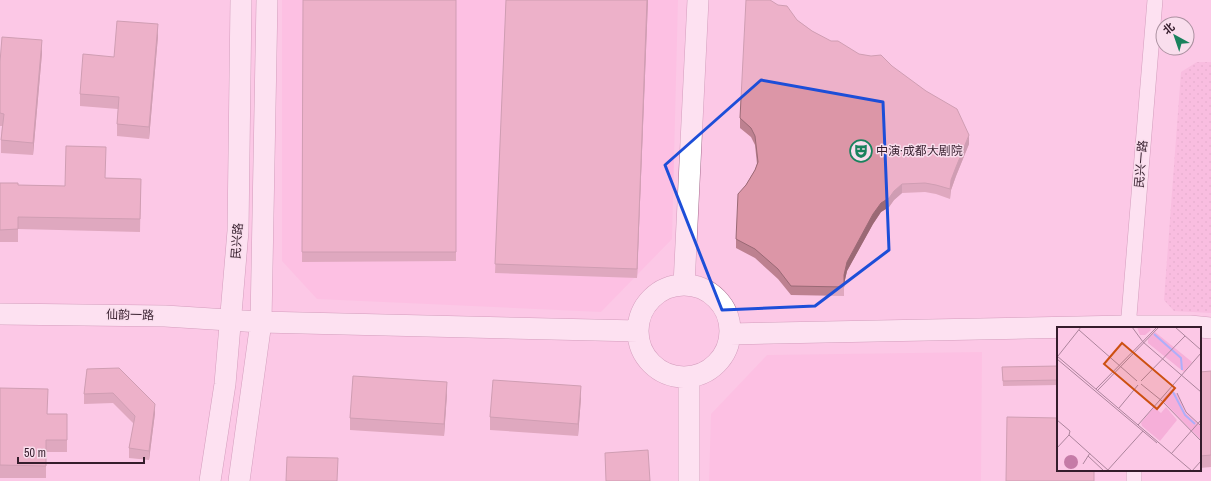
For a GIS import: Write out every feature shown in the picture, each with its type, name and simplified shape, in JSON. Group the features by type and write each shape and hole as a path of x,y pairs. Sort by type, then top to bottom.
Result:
{"street":[{"name":"民兴路","path":"210,481 225,384 238,231 241,0"},
{"name":"民兴路","path":"239,481 261,322 266,0"},
{"path":"684,285 698,0"},
{"name":"民兴一路","path":"1127,327 1155,0"},
{"path":"684,285 698,287 711,293 721,304 728,318 730,334 726,350 717,363 704,372 689,377 673,376 658,369 646,358 640,345 638,331 640,317 646,304 657,294 670,287 684,285"},
{"name":"仙韵一路","path":"0,314 165,316 261,322 638,331"},
{"path":"1127,327 1200,327"},
{"path":"1201,327 1211,328"},
{"path":"730,334 1057,328"},
{"path":"689,377 689,481"}],"highlighted area":[{"path":"761,80 883,102 889,250 815,306 722,310 665,165"}],"shaded area":[{"path":"282,0 678,0 672,239 601,312 317,299 282,261"},
{"path":"1197,62 1211,62 1211,313 1174,311 1164,300 1181,72"},
{"path":"982,352 981,481 709,481 711,414 767,355"}],"building":[{"path":"303,0 456,0 456,252 302,252"},
{"path":"506,0 647,0 637,269 495,264"},
{"name":"中演·成都大剧院","path":"746,0 770,0 778,5 787,6 797,20 812,31 831,41 838,41 859,54 871,56 881,55 892,66 926,91 957,109 969,135 951,180 950,189 925,183 902,184 889,198 881,203 873,214 847,262 844,275 844,287 791,286 778,269 755,249 736,239 738,194 746,185 758,162 755,136 751,128 740,118"},
{"path":"117,21 158,24 149,127 117,124 119,97 80,94 83,54 114,57"},
{"path":"2,37 42,40 33,143 1,140 4,114 0,113 0,62"},
{"path":"66,146 106,147 105,178 141,179 140,219 18,217 18,229 0,230 0,183 65,186"},
{"path":"1057,366 1057,380 1003,381 1002,367"},
{"path":"119,368 155,404 149,451 129,448 135,416 113,393 84,394 87,369"},
{"path":"1211,371 1211,455 1201,456 1201,372"},
{"path":"353,376 447,382 444,424 350,418"},
{"path":"493,380 581,386 578,424 490,417"},
{"path":"0,388 48,389 47,414 67,414 67,440 46,440 46,466 0,465"},
{"path":"1007,417 1057,418 1057,471 1094,471 1094,481 1006,481"},
{"path":"648,450 650,481 606,481 605,453"},
{"path":"287,457 338,458 337,481 286,481"}],"place":[{"name":"中演·成都大剧院","path":"861,151"}]}
